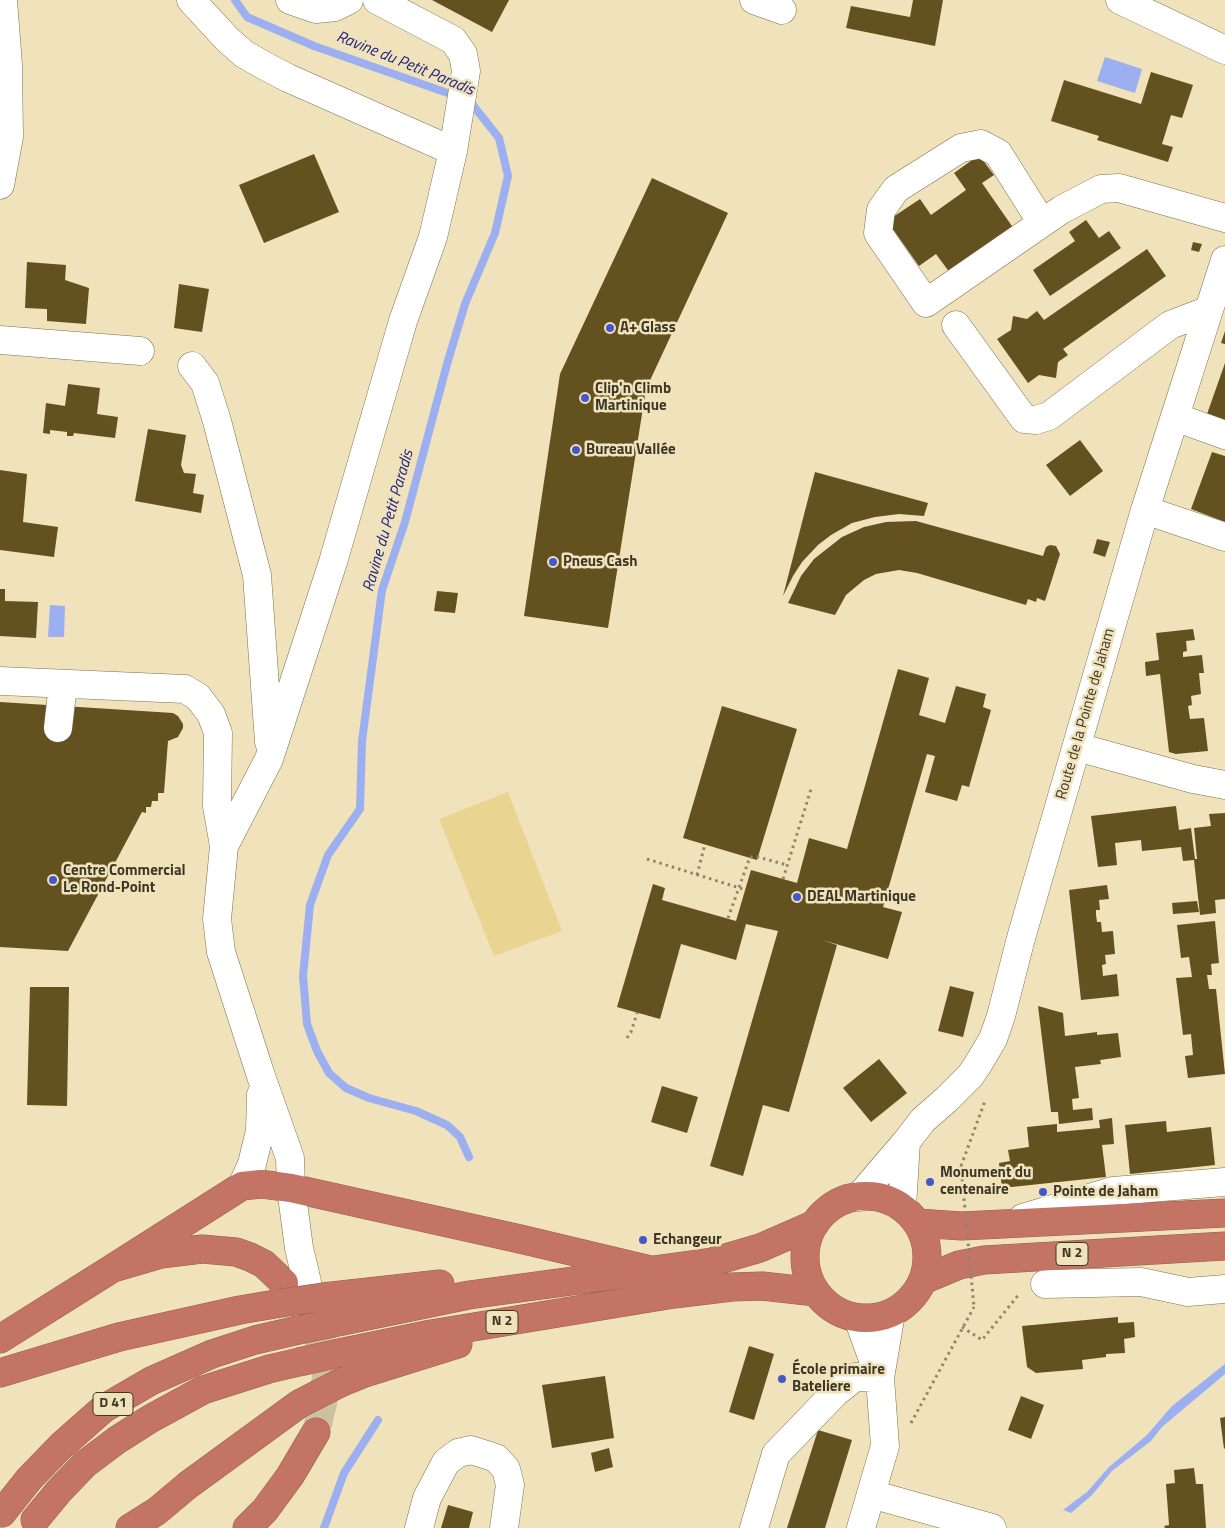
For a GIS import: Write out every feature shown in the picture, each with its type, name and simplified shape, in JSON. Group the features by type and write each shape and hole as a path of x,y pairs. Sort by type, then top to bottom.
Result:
{"highway":[{"path":"0,1339 242,1186 261,1184 291,1188 651,1270"},
{"path":"859,1196 874,1196 889,1200 910,1215 924,1236 927,1266 923,1280 915,1294 904,1305 891,1313 875,1317 858,1318 842,1313 828,1304 816,1292 808,1277 805,1259 807,1241 814,1224 823,1214 834,1205 846,1200 859,1196"},
{"name":"N 2","path":"910,1215 962,1226 1225,1213"},
{"name":"N 2","path":"439,1300 542,1284 712,1262 760,1248 814,1224"},
{"name":"N 2","path":"923,1280 959,1265 984,1260 1225,1246"},
{"path":"113,1268 162,1254 202,1249 220,1249 250,1256 264,1264 299,1291"},
{"path":"0,1373 119,1337 240,1310 299,1291 436,1284 542,1284"},
{"name":"N 2","path":"431,1334 674,1294 732,1287 762,1286 816,1292"},
{"name":"D 41","path":"2,1513 29,1479 61,1446 103,1409 151,1381 212,1354 255,1340 439,1300"},
{"path":"130,1528 157,1511 188,1485 300,1404 340,1383 362,1374 572,1310"},
{"name":"D 41","path":"35,1520 85,1464 150,1419 203,1390 269,1369 431,1334"},
{"path":"247,1528 265,1510 290,1476 316,1432"}],"street":[{"path":"0,185 5,135 8,65 3,0"},
{"path":"190,0 244,54 288,78 453,151"},
{"path":"290,0 316,9 334,7 349,0"},
{"path":"224,846 270,759 333,562 403,322 434,237 453,151 466,71 463,54 453,40 376,0"},
{"path":"754,0 782,10"},
{"path":"1120,0 1225,50"},
{"path":"1042,223 998,153 981,144 961,148 896,189 881,210 878,233 926,303 1061,210 1101,189 1119,188 1225,218"},
{"name":"Route de la Pointe de Jaham","path":"859,1196 923,1120 947,1099 977,1066 993,1039 1145,510 1224,265"},
{"path":"956,325 1024,419 1036,420 1049,416 1170,325 1209,310"},
{"path":"0,340 140,351"},
{"path":"192,366 205,383 217,421 257,575 270,759"},
{"path":"1175,417 1225,435"},
{"path":"1145,510 1225,537"},
{"path":"0,681 185,689 198,697 210,714 218,733 217,806 224,846 217,919 221,952 290,1158 291,1188 299,1248 299,1291"},
{"path":"58,728 63,684"},
{"path":"1077,747 1225,785"},
{"path":"242,1186 252,1164 260,1131 261,1076"},
{"path":"906,1142 910,1215"},
{"path":"1005,1224 1113,1191 1225,1182"},
{"path":"1045,1284 1141,1282 1188,1292 1225,1289"},
{"path":"861,1528 885,1446 880,1378 891,1313"},
{"path":"858,1318 880,1378"},
{"path":"754,1528 776,1454 836,1392 855,1377 880,1378"},
{"path":"419,1528 427,1498 446,1462 458,1453 471,1450 496,1458 506,1470 510,1485 504,1528"},
{"path":"871,1494 992,1528"}],"path":[{"path":"783,879 812,786"},
{"path":"697,875 705,844"},
{"path":"728,918 750,857 758,857 787,865"},
{"path":"647,859 746,890"},
{"path":"627,1038 637,1013"},
{"path":"885,1446 905,1434 974,1307 961,1166 990,1088 977,1066"},
{"path":"962,1326 982,1340 1023,1289 1032,1285 1045,1284"}],"shaded area":[{"path":"508,792 562,931 494,956 439,819"}],"water":[{"path":"1105,57 1142,69 1135,93 1097,81"},
{"path":"50,605 65,606 64,637 48,637"},
{"path":"1225,1364 1225,1374 1162,1427 1151,1441 1112,1471 1092,1495 1071,1513 1063,1510 1087,1492 1109,1467 1147,1435 1172,1406"}],"building":[{"path":"432,0 509,0 492,32"},
{"path":"913,0 943,0 935,46 846,28 851,6 910,17"},
{"path":"1151,72 1193,85 1182,118 1171,115 1162,144 1173,147 1168,162 1097,140 1099,136 1051,121 1064,80 1141,104"},
{"path":"314,154 339,212 264,243 239,185"},
{"path":"979,155 994,175 982,183 1014,229 950,273 936,254 919,266 887,221 920,199 931,215 966,190 954,173"},
{"path":"652,178 728,213 646,389 608,628 524,616 560,374"},
{"path":"1086,220 1099,238 1109,231 1121,248 1050,296 1033,270 1075,241 1069,232"},
{"path":"1193,242 1202,244 1199,252 1191,250"},
{"path":"1147,249 1166,276 1063,349 1068,355 1058,362 1056,378 1039,375 1028,383 997,339 1011,330 1013,316 1027,319 1037,311 1044,320"},
{"path":"27,262 66,265 65,280 89,288 86,324 47,321 47,309 25,308"},
{"path":"179,284 209,289 202,332 174,328"},
{"path":"1225,331 1225,344 1221,343"},
{"path":"1225,363 1225,424 1206,417"},
{"path":"68,384 100,388 97,414 118,417 115,438 74,433 73,436 67,436 67,432 50,430 50,434 43,433 46,403 65,406"},
{"path":"148,429 186,435 181,465 184,473 196,474 193,493 204,495 201,513 135,501"},
{"path":"1080,440 1103,471 1070,496 1046,465"},
{"path":"1212,452 1225,456 1225,522 1191,509"},
{"path":"0,470 27,474 23,522 58,527 54,557 0,550"},
{"path":"815,472 928,503 924,516 899,514 875,517 852,523 831,535 818,545 802,562 783,596"},
{"path":"916,521 1043,556 1046,547 1050,545 1056,546 1060,554 1045,601 1037,598 1036,602 1028,599 1026,605 917,573 899,570 876,574 864,580 846,595 835,615 788,603 801,576 814,559 842,537 864,527 886,522"},
{"path":"1097,539 1110,542 1105,557 1093,553"},
{"path":"0,589 5,589 5,601 38,602 36,638 0,636"},
{"path":"437,591 458,593 455,613 434,611"},
{"path":"1193,629 1195,640 1186,641 1187,651 1183,652 1183,657 1202,655 1204,673 1199,673 1201,694 1191,696 1192,705 1188,706 1190,719 1204,718 1208,751 1176,754 1169,752 1160,674 1146,676 1145,662 1159,660 1156,633"},
{"path":"898,669 929,678 919,715 945,723 956,686 986,694 983,707 991,710 969,787 962,785 957,801 925,792 935,756 927,754 883,907 902,912 888,959 822,940 837,945 789,1112 763,1105 743,1176 710,1166 778,931 746,924 736,960 681,944 660,1019 617,1007 653,884 665,888 662,900 736,921 751,870 797,883 809,838 847,849"},
{"name":"Centre Commercial Le Rond-Point","path":"0,702 173,713 178,716 183,724 178,737 168,741 164,793 158,793 158,801 152,801 151,807 146,807 146,813 142,812 68,951 0,947"},
{"path":"722,706 797,729 757,860 683,838"},
{"path":"1176,806 1179,830 1191,828 1195,859 1197,859 1194,828 1211,826 1209,814 1225,813 1225,899 1215,900 1216,913 1200,915 1194,860 1183,861 1181,847 1142,851 1141,840 1115,843 1117,865 1098,867 1091,816"},
{"path":"1107,885 1109,899 1099,900 1100,910 1096,910 1096,915 1097,922 1101,922 1102,932 1113,931 1115,954 1105,955 1106,964 1102,965 1103,976 1117,974 1119,996 1081,1000 1069,890"},
{"path":"1197,901 1199,912 1173,914 1172,903"},
{"path":"1215,921 1219,963 1211,964 1212,975 1207,975 1209,989 1216,989 1225,1074 1188,1078 1185,1056 1193,1055 1191,1034 1183,1035 1176,978 1192,977 1189,957 1181,958 1177,925"},
{"path":"950,986 974,992 963,1037 938,1031"},
{"path":"30,987 69,987 67,1106 27,1105"},
{"path":"1038,1006 1063,1013 1065,1036 1097,1032 1097,1035 1118,1033 1121,1057 1100,1060 1101,1064 1075,1067 1079,1098 1072,1099 1073,1110 1092,1108 1093,1120 1059,1124 1058,1112 1051,1112"},
{"path":"879,1059 907,1093 871,1122 843,1088"},
{"path":"662,1086 698,1097 687,1133 651,1122"},
{"path":"1112,1118 1114,1144 1102,1145 1106,1177 1002,1188 999,1163 1010,1161 1008,1150 1029,1147 1027,1127 1057,1124 1057,1132 1100,1128 1099,1120"},
{"path":"1166,1121 1167,1132 1211,1127 1215,1165 1130,1174 1125,1125"},
{"path":"1118,1317 1118,1323 1134,1322 1135,1337 1124,1339 1125,1353 1106,1354 1106,1357 1082,1360 1083,1369 1036,1373 1027,1367 1022,1326"},
{"path":"749,1346 774,1354 754,1420 729,1412"},
{"path":"605,1376 614,1438 552,1448 542,1385"},
{"path":"1021,1396 1044,1405 1031,1439 1008,1430"},
{"path":"1225,1417 1225,1448 1224,1449 1220,1418"},
{"path":"818,1430 852,1440 825,1528 787,1528"},
{"path":"609,1448 613,1467 595,1472 591,1453"},
{"path":"1194,1468 1196,1484 1203,1484 1206,1528 1165,1528 1164,1526 1169,1525 1166,1484 1175,1483 1174,1470"},
{"path":"448,1505 473,1512 469,1528 441,1528"}],"waterway":[{"name":"Ravine du Petit Paradis","path":"235,0 247,17 314,46 456,96 472,104 499,138 508,176 495,233 465,304 405,522 382,590 362,741 360,809 328,855 310,905 303,976 307,1024 317,1051 329,1073 346,1088 369,1098 416,1111 447,1125 460,1137 469,1157"},
{"name":"Ravine du Petit Paradis","path":"324,1528 344,1473 378,1420"}],"tunnel":[{"path":"284,1283 305,1310 318,1338 325,1363 326,1377 323,1403 316,1432"}],"place":[{"name":"A+ Glass","path":"610,328"},
{"name":"Clip'n Climb Martinique","path":"585,398"},
{"name":"Bureau Vallée","path":"576,450"},
{"name":"Pneus Cash","path":"553,562"},
{"name":"Centre Commercial Le Rond-Point","path":"53,880"},
{"name":"DEAL Martinique","path":"797,897"},
{"name":"Monument du centenaire","path":"930,1182"},
{"name":"Pointe de Jaham","path":"1043,1192"},
{"name":"Echangeur","path":"643,1240"},
{"name":"École primaire Bateliere","path":"782,1379"}]}
